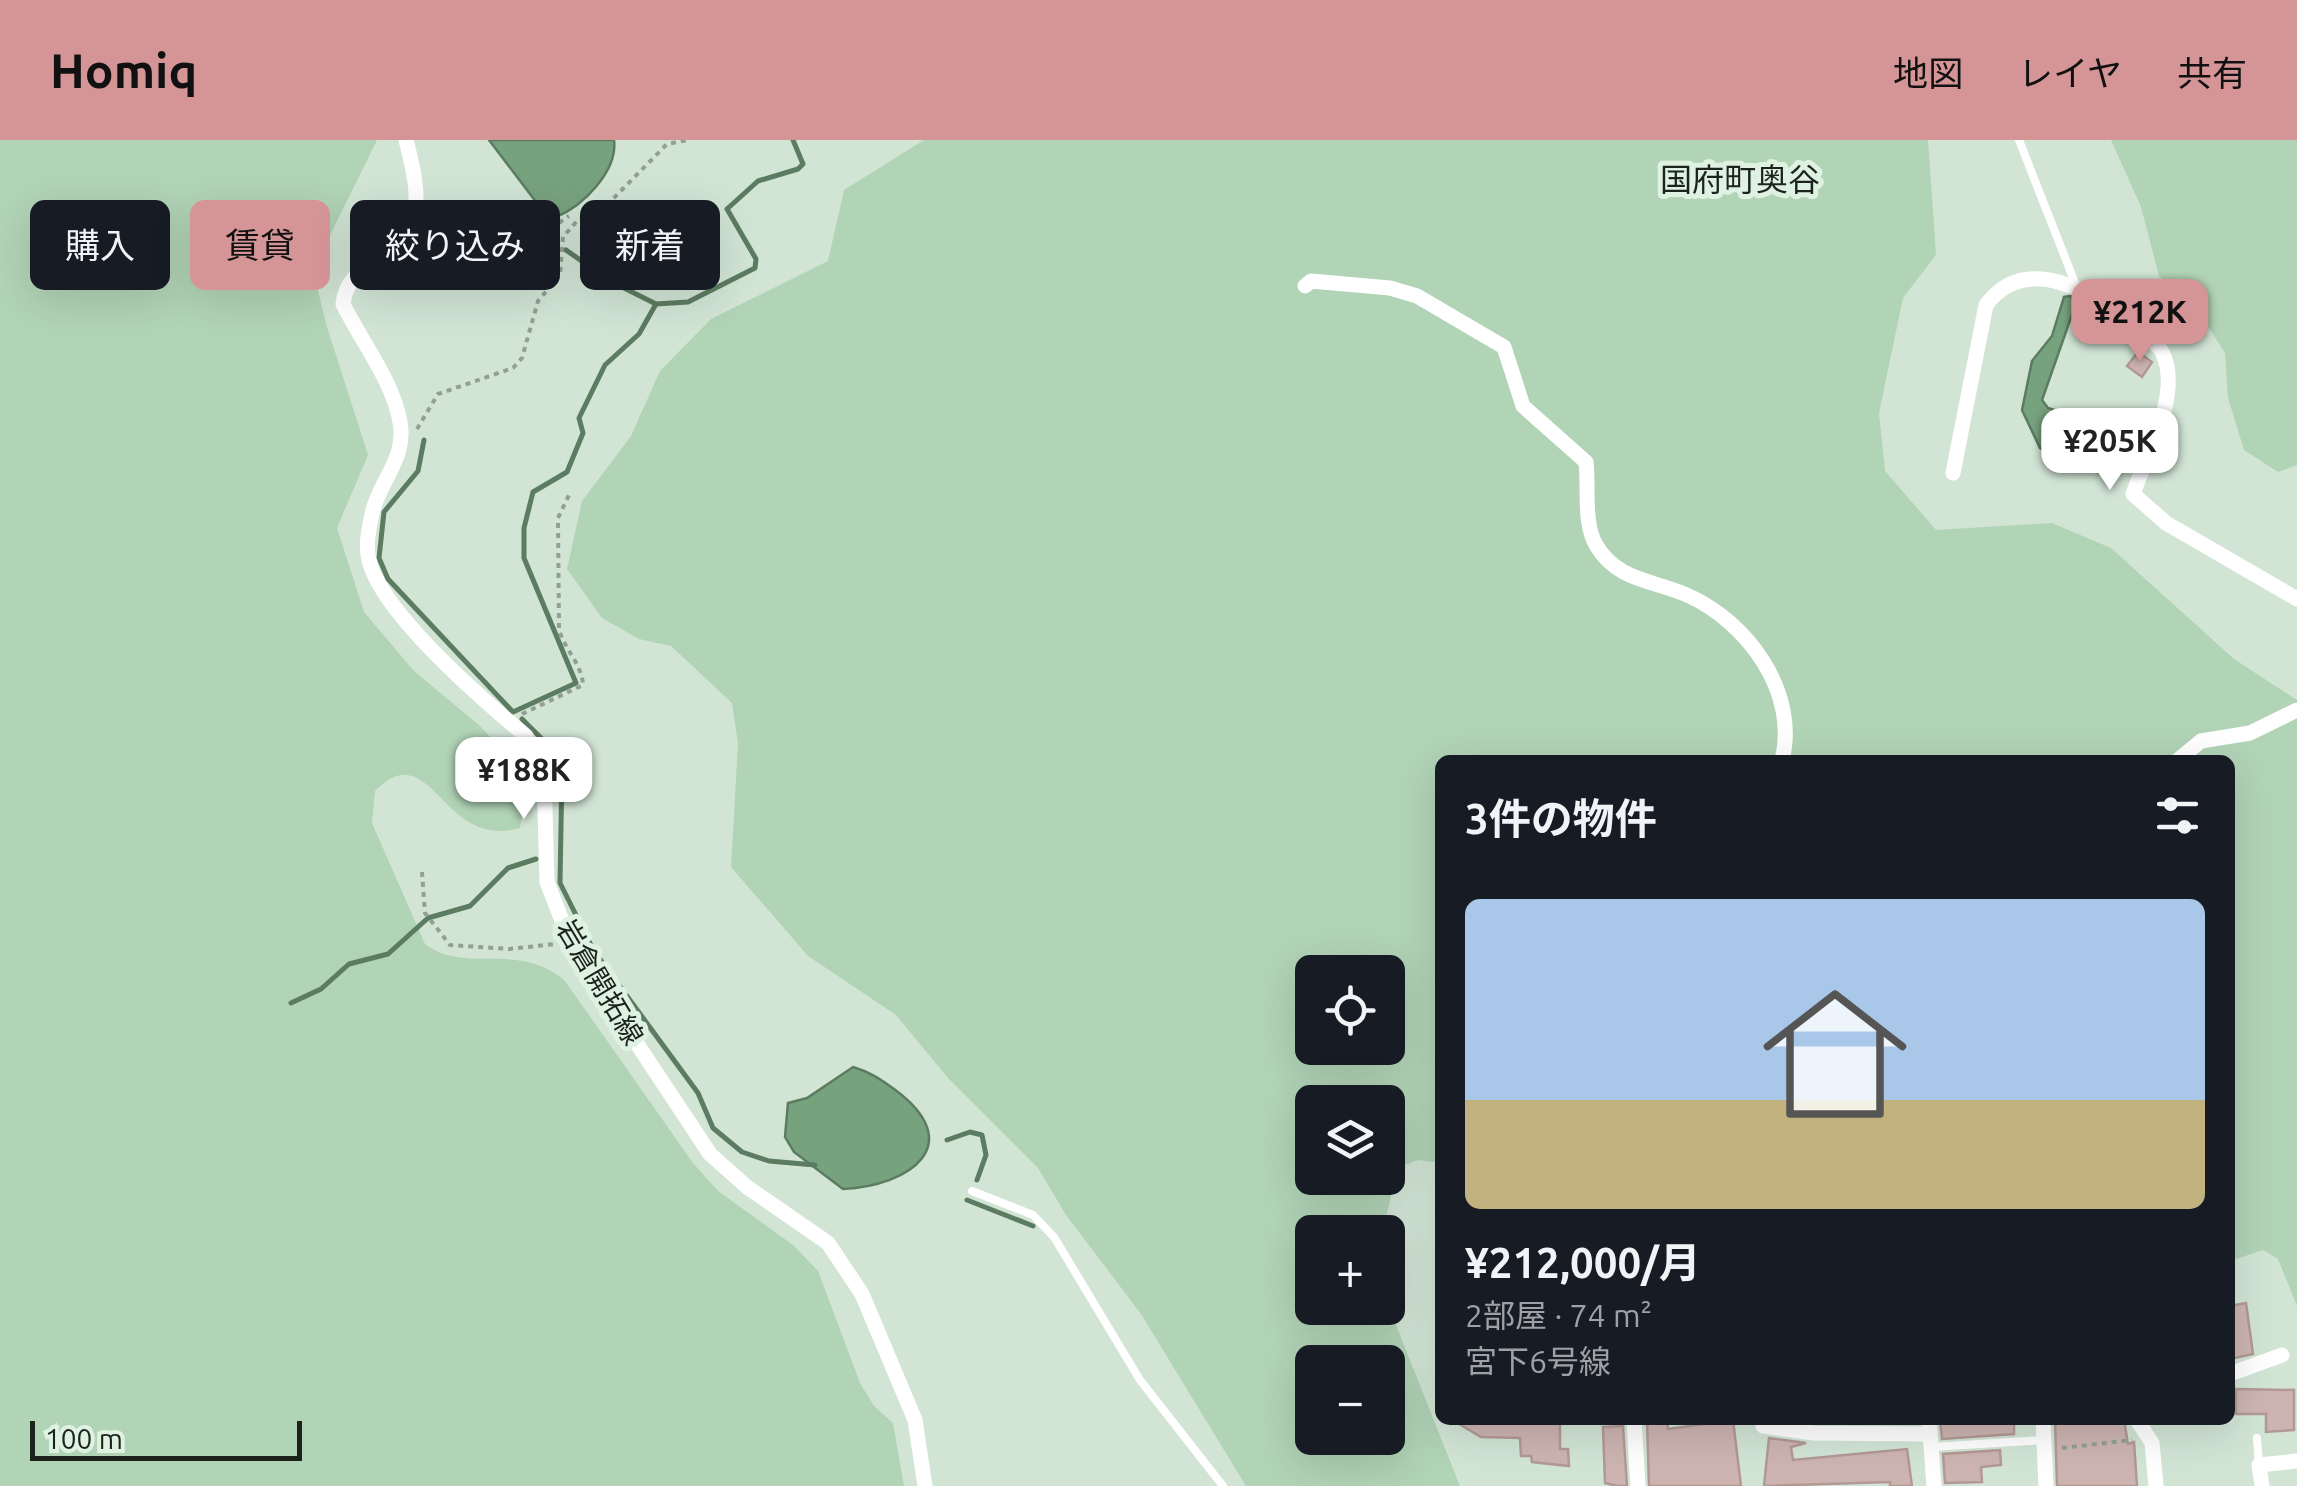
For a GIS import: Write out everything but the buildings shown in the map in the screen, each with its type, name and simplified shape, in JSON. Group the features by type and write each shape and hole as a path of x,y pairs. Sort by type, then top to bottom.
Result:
{"street":[{"path":"402,436 390,393 344,304 345,287 354,274 392,250 414,219 416,200 406,140"},
{"path":"1953,472 1986,305 1997,289 2028,278 2068,282 2114,310 2162,351 2167,382 2162,412 2133,494 2166,523 2297,599"},
{"path":"1304,286 1311,282 1390,288 1417,296 1504,347 1522,406 1586,462 1589,528 1598,548 1621,572 1685,594 1722,615 1762,659 1783,701 1788,737 1783,755"},
{"name":"岩倉開拓線","path":"402,436 400,456 375,500 367,536 372,570 393,608 526,736 544,774 547,882 569,939 710,1154 747,1187 828,1243 862,1294 914,1420 925,1486"},
{"path":"2184,755 2201,741 2250,733 2297,710"},
{"path":"2235,1372 2290,1354"},
{"path":"1634,1425 1638,1486"},
{"path":"1773,1425 1814,1433 1930,1434 1934,1486"},
{"path":"2043,1425 2048,1444 2046,1486"},
{"path":"2140,1425 2148,1437 2156,1486"},
{"path":"2262,1486 2260,1465 2297,1460"}],"lane":[{"path":"2019,140 2078,288"},
{"path":"972,1191 1033,1214 1054,1238 1140,1380 1223,1486"},
{"path":"1930,1434 2048,1444"},
{"path":"2257,1438 2260,1465"}],"path":[{"path":"560,275 563,237 577,220 606,206 667,144 688,140"},
{"path":"560,221 570,216"},
{"path":"402,436 418,429 429,403 438,394 513,368 522,358 538,301 547,290"},
{"path":"508,720 583,685 583,673 564,646 559,628 558,518 570,493"},
{"path":"422,872 425,913 450,944 544,948 569,939"},
{"path":"2048,1444 2148,1437"}],"shaded area":[{"path":"0,140 377,140 330,235 330,200 190,200 190,290 318,290 368,455 337,528 364,612 414,671 480,726 519,768 525,795 520,828 493,831 472,824 425,783 411,776 394,777 375,791 372,823 425,944 457,957 529,962 565,981 693,1163 718,1191 793,1245 818,1271 860,1383 874,1406 893,1423 904,1486 0,1486"},
{"path":"489,140 614,140 605,175 577,205 560,215 560,200 535,200"},
{"path":"924,140 1928,140 1936,255 1903,298 1879,413 1885,471 1936,530 2052,523 2111,548 2234,659 2297,700 2297,1306 2278,1259 2263,1250 2235,1259 2235,755 1435,755 1435,1162 1418,1160 1405,1165 1405,1085 1295,1085 1295,1195 1391,1195 1387,1215 1295,1215 1295,1325 1396,1325 1404,1345 1295,1345 1295,1455 1405,1455 1405,1348 1460,1486 1246,1486 1141,1314 1066,1215 1038,1168 948,1078 896,1015 808,956 731,867 738,744 732,703 671,646 639,639 602,618 567,569 582,501 631,436 660,371 711,319 828,261 844,190"},
{"path":"2111,140 2297,140 2297,465 2278,472 2244,450 2228,398 2225,353 2197,309 2159,276 2141,207"},
{"path":"2071,296 2075,306 2042,400 2048,408 2077,417 2080,428 2056,457 2040,448 2022,410 2032,361 2052,336 2064,297"},
{"path":"853,1067 884,1082 916,1109 927,1127 928,1144 922,1158 908,1171 890,1180 843,1189 794,1152 785,1137 788,1103 807,1098"}],"waterway":[{"path":"566,250 610,281 656,304 688,302 755,268 756,259 727,209 758,181 803,164 793,140"},
{"path":"424,440 418,471 384,512 379,558 388,579 513,712 576,683 524,558 524,528 533,492 567,472 583,433 579,418 605,365 639,334 656,304"},
{"path":"522,719 547,744 562,771 560,883 594,951 698,1093 713,1128 742,1152 769,1161 815,1165"},
{"path":"291,1003 321,989 349,964 388,954 428,918 470,906 508,868 536,859"},
{"path":"947,1140 970,1132 982,1135 986,1155 977,1180"},
{"path":"967,1200 1033,1226"}],"district":[{"name":"国府町奥谷","path":"1740,180"}]}
